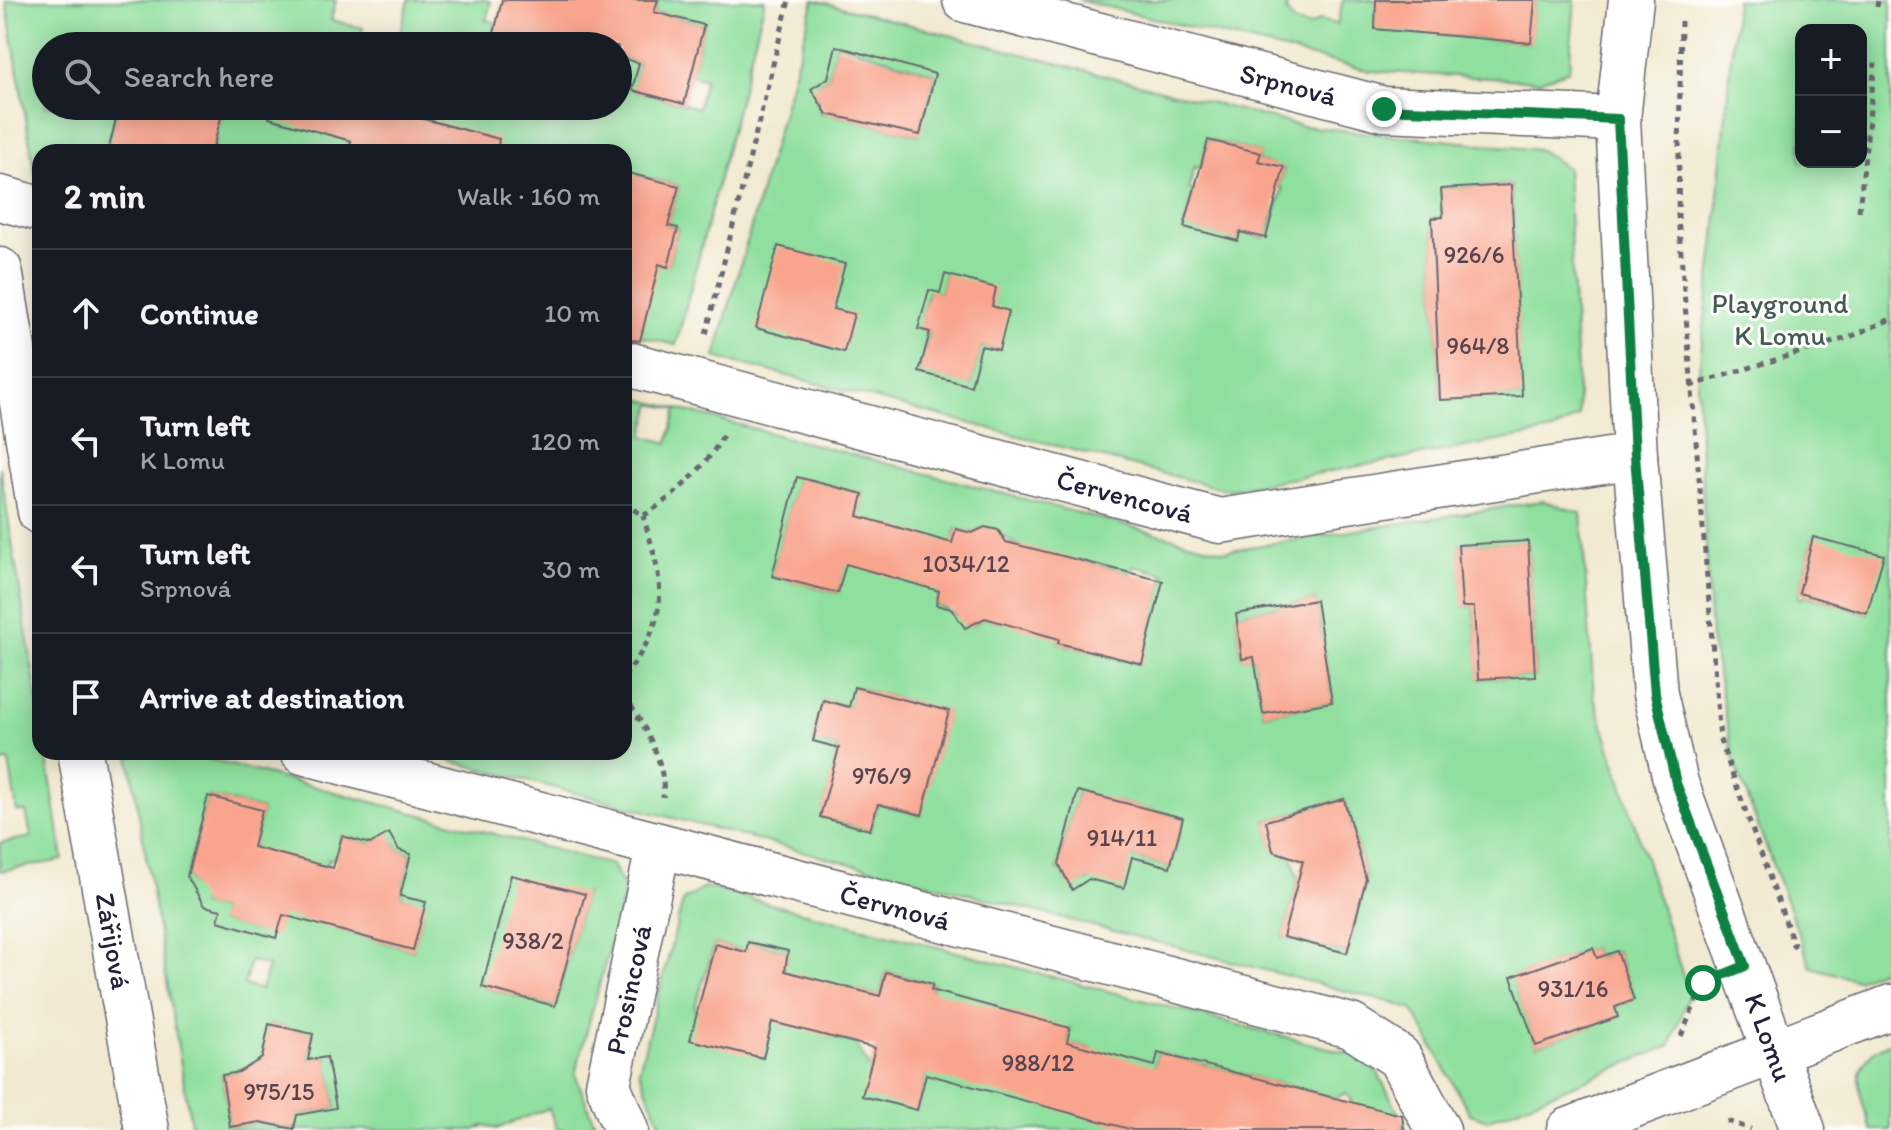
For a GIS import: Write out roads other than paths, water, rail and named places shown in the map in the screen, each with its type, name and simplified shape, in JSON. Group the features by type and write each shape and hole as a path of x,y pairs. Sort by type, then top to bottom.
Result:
{"street":[{"name":"Srpnová","path":"965,0 1384,109 1618,119"},
{"name":"K Lomu","path":"1631,0 1618,119 1635,456 1655,694 1676,783 1801,1123"},
{"path":"0,198 32,207"},
{"path":"0,270 32,464"},
{"name":"Červencová","path":"632,365 1220,521 1635,456"},
{"name":"Zářijová","path":"81,760 147,1130"},
{"name":"Červnová","path":"333,760 658,848 1351,1026 1399,1057 1438,1130"},
{"name":"Prosincová","path":"626,1130 608,1085 658,848"},
{"path":"1569,1130 1891,1007"}],"park label":[{"name":"Playground K Lomu","path":"1780,319"}]}
